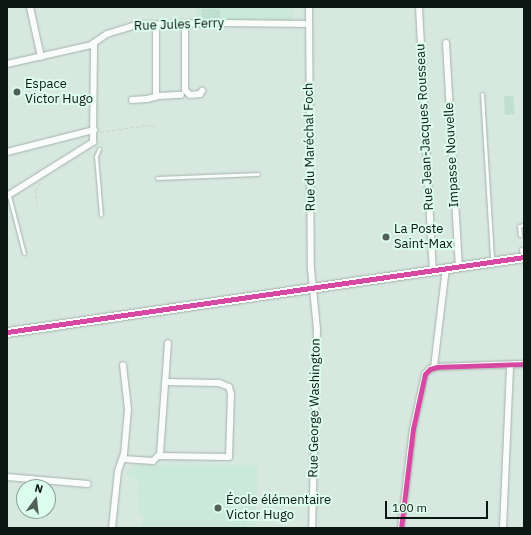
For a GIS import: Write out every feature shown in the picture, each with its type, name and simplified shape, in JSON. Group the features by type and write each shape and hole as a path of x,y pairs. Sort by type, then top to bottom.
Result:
{"street":[{"path":"30,7 41,56"},
{"name":"Rue du Maréchal Foch","path":"309,7 312,288"},
{"name":"Rue Jean-Jacques Rousseau","path":"419,7 433,270"},
{"path":"185,24 185,90 190,95 200,94 202,91"},
{"name":"Rue Jules Ferry","path":"7,64 94,43 116,30 136,25 309,24"},
{"path":"156,25 156,96"},
{"path":"8,196 92,144 94,132 94,43"},
{"name":"Impasse Nouvelle","path":"446,43 458,266"},
{"path":"132,100 147,100 156,96 181,95"},
{"path":"7,152 94,132"},
{"path":"7,332 433,270 492,261 522,254"},
{"path":"434,367 446,268"},
{"name":"Rue George Washington","path":"312,288 317,329 312,528"},
{"path":"123,456 153,461 159,456 161,450 168,343"},
{"path":"401,528 413,429 420,391 425,374 434,367 524,364"},
{"path":"112,528 118,471 123,456 128,406 123,365"},
{"path":"503,528 510,365"},
{"path":"159,456 229,457 231,394 229,387 219,383 165,382"},
{"path":"7,477 88,484"}],"lane":[{"path":"482,94 492,261"},
{"path":"98,149 96,156 101,215"},
{"path":"157,178 258,174"},
{"path":"8,196 24,253"},
{"path":"520,235 519,226 524,226"}],"path":[{"path":"94,132 156,126"},
{"path":"37,204 35,190 43,182"}],"shaded area":[{"path":"196,8 293,9 293,22 196,21"},
{"path":"202,9 220,9 220,19 201,19"},
{"path":"504,96 513,96 515,114 505,115"},
{"name":"École élémentaire Victor Hugo","path":"134,465 258,465 255,528 143,528 143,514 138,513 139,495 136,495 137,492 139,492 139,486 136,477 127,476 129,469 134,469"}],"transit line":[{"path":"7,332 524,257"},
{"path":"401,528 413,429 425,374 430,369 437,367 524,364"}],"place":[{"name":"Espace Victor Hugo","path":"17,92"},
{"name":"La Poste Saint-Max","path":"386,237"},
{"name":"École élémentaire Victor Hugo","path":"218,508"}]}
